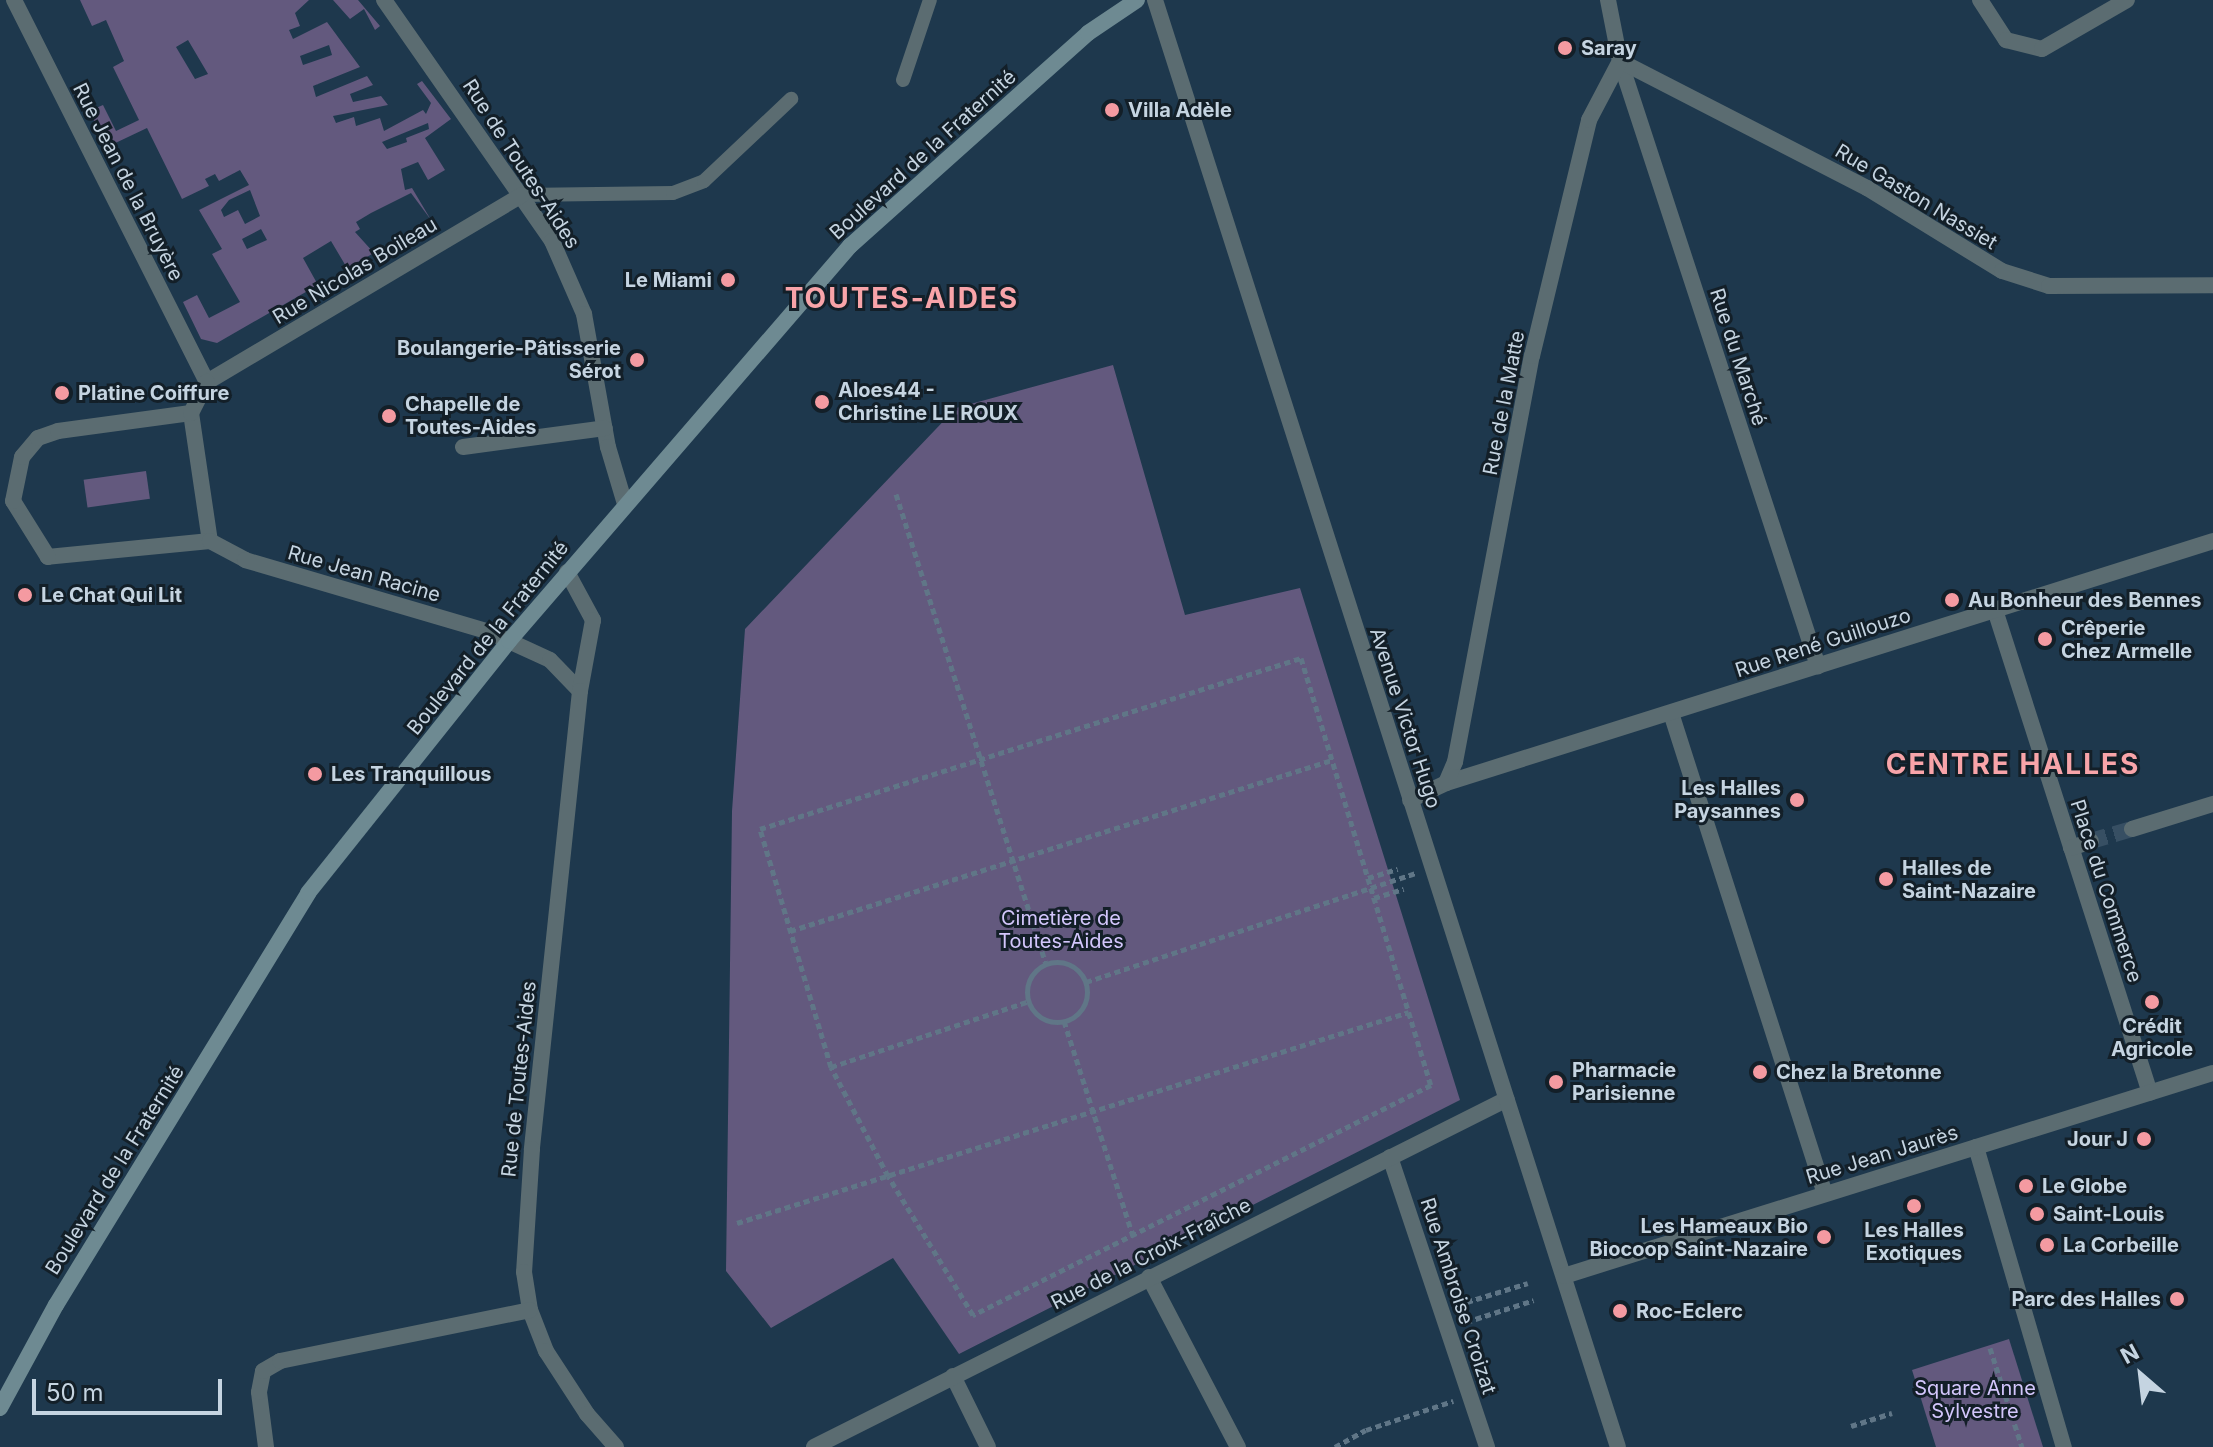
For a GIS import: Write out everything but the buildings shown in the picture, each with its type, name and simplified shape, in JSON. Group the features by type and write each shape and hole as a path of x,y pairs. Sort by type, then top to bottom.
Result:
{"main road":[{"name":"Boulevard de la Fraternité","path":"0,1408 56,1305 308,893 509,641 850,246 1088,33 1137,0"}],"street":[{"name":"Rue Jean de la Bruyère","path":"14,0 207,382"},
{"name":"Rue de Toutes-Aides","path":"384,0 552,241 584,314 605,428 625,504"},
{"name":"Avenue Victor Hugo","path":"1155,0 1618,1447"},
{"path":"1608,0 1620,61"},
{"path":"1980,0 2006,40 2042,49 2127,0"},
{"name":"Rue Gaston Nassiet","path":"1620,61 1867,188 2002,271 2049,286 2213,285"},
{"name":"Rue du Marché","path":"1620,61 1818,666"},
{"name":"Rue de la Matte","path":"1446,783 1462,734 1535,341 1589,120 1620,61"},
{"name":"Rue Nicolas Boileau","path":"207,382 522,195"},
{"path":"191,413 58,431 38,438 22,457 6,502 48,557 210,541 191,413 207,382"},
{"path":"463,447 605,428"},
{"name":"Rue Jean Racine","path":"210,541 245,560 509,641"},
{"name":"Rue René Guillouzo","path":"1446,783 2213,541"},
{"name":"Rue de Toutes-Aides","path":"567,572 593,620 580,691 530,1163 524,1272 530,1310 567,1385 616,1447"},
{"name":"Place du Commerce","path":"1995,610 2150,1093"},
{"path":"509,641 550,660 580,691"},
{"path":"1671,713 1825,1194"},
{"path":"1410,800 1446,783"},
{"path":"2132,829 2213,804"},
{"path":"2071,848 2091,841"},
{"name":"Rue Jean Jaurès","path":"1564,1276 2213,1073"},
{"name":"Rue de la Croix-Fraîche","path":"814,1447 1507,1099"},
{"path":"1976,1147 2064,1447"},
{"name":"Rue Ambroise Croizat","path":"1390,1157 1487,1447"},
{"path":"1149,1277 1238,1447"},
{"path":"266,1447 259,1392 263,1371 280,1361 530,1310"},
{"path":"953,1376 988,1447"}],"lane":[{"path":"903,80 930,0"},
{"path":"522,195 673,193 704,181 791,99"}],"path":[{"path":"896,494 1046,964"},
{"path":"1301,658 1431,1085 973,1315 888,1176 831,1067 760,829 980,760 1301,658"},
{"path":"790,931 1332,760"},
{"path":"1086,982 1433,867"},
{"path":"1368,879 1398,869"},
{"path":"1374,898 1404,889"},
{"path":"1046,964 1070,965 1086,982 1085,1003 1064,1021 1043,1018 1029,1001 1030,979 1046,964"},
{"path":"831,1067 1029,1001"},
{"path":"737,1223 1409,1012"},
{"path":"1064,1021 1133,1236"},
{"path":"1453,1307 1528,1283"},
{"path":"1460,1324 1534,1300"},
{"path":"1990,1348 2022,1447"},
{"path":"1335,1447 1366,1430 1469,1395"},
{"path":"1851,1426 1892,1413"}],"green space":[{"path":"80,0 309,0 295,13 300,26 289,30 293,39 327,22 360,67 313,86 316,97 367,76 373,85 350,94 353,102 381,96 388,105 333,116 336,123 354,117 356,126 380,118 384,131 423,110 426,114 431,103 417,84 422,81 451,119 425,138 445,170 428,180 418,162 401,169 405,190 412,188 431,220 411,193 371,213 356,222 360,229 355,232 374,253 347,268 331,241 303,258 318,285 217,343 201,339 183,302 197,295 209,318 240,302 212,254 222,249 199,210 249,185 240,170 219,181 215,174 205,179 209,186 182,199 147,128 107,147 89,111 103,105 116,131 139,120 113,67 124,61 106,20 92,26","holes":["188,40 208,74 195,79 176,47","329,45 332,55 303,65 300,56","428,123 429,129 406,138 407,142 387,149 382,142","250,190 260,216 245,224 238,210 224,217 221,210 229,200","261,229 267,240 247,249 242,239"]},
{"path":"333,0 358,0 380,26 375,30 364,9 350,19"},
{"name":"Cimetière de Toutes-Aides","path":"1113,365 1185,615 1300,588 1460,1100 959,1354 893,1258 771,1328 726,1271 732,811 745,629 956,408"},
{"path":"146,471 150,499 88,507 84,480"},
{"name":"Square Anne Sylvestre","path":"2009,1339 2043,1447 1936,1447 1912,1370"}],"tunnel":[{"path":"2091,841 2132,829"}],"place":[{"name":"Saray","path":"1565,48"},
{"name":"Villa Adèle","path":"1112,110"},
{"name":"Le Miami","path":"728,280"},
{"name":"Boulangerie-Pâtisserie Sérot","path":"637,360"},
{"name":"Platine Coiffure","path":"62,393"},
{"name":"Aloes44 - Christine LE ROUX","path":"822,402"},
{"name":"Chapelle de Toutes-Aides","path":"389,416"},
{"name":"Le Chat Qui Lit","path":"25,595"},
{"name":"Au Bonheur des Bennes","path":"1952,600"},
{"name":"Crêperie Chez Armelle","path":"2045,639"},
{"name":"Les Tranquillous","path":"315,774"},
{"name":"Les Halles Paysannes","path":"1797,800"},
{"name":"Halles de Saint-Nazaire","path":"1886,879"},
{"name":"Crédit Agricole","path":"2152,1002"},
{"name":"Chez la Bretonne","path":"1760,1072"},
{"name":"Pharmacie Parisienne","path":"1556,1082"},
{"name":"Jour J","path":"2144,1139"},
{"name":"Le Globe","path":"2026,1186"},
{"name":"Les Halles Exotiques","path":"1914,1206"},
{"name":"Saint-Louis","path":"2037,1214"},
{"name":"Les Hameaux Bio Biocoop Saint-Nazaire","path":"1824,1237"},
{"name":"La Corbeille","path":"2047,1245"},
{"name":"Parc des Halles","path":"2177,1299"},
{"name":"Roc-Eclerc","path":"1620,1311"}],"district":[{"name":"TOUTES-AIDES","path":"902,298"},
{"name":"CENTRE HALLES","path":"2013,764"}]}
